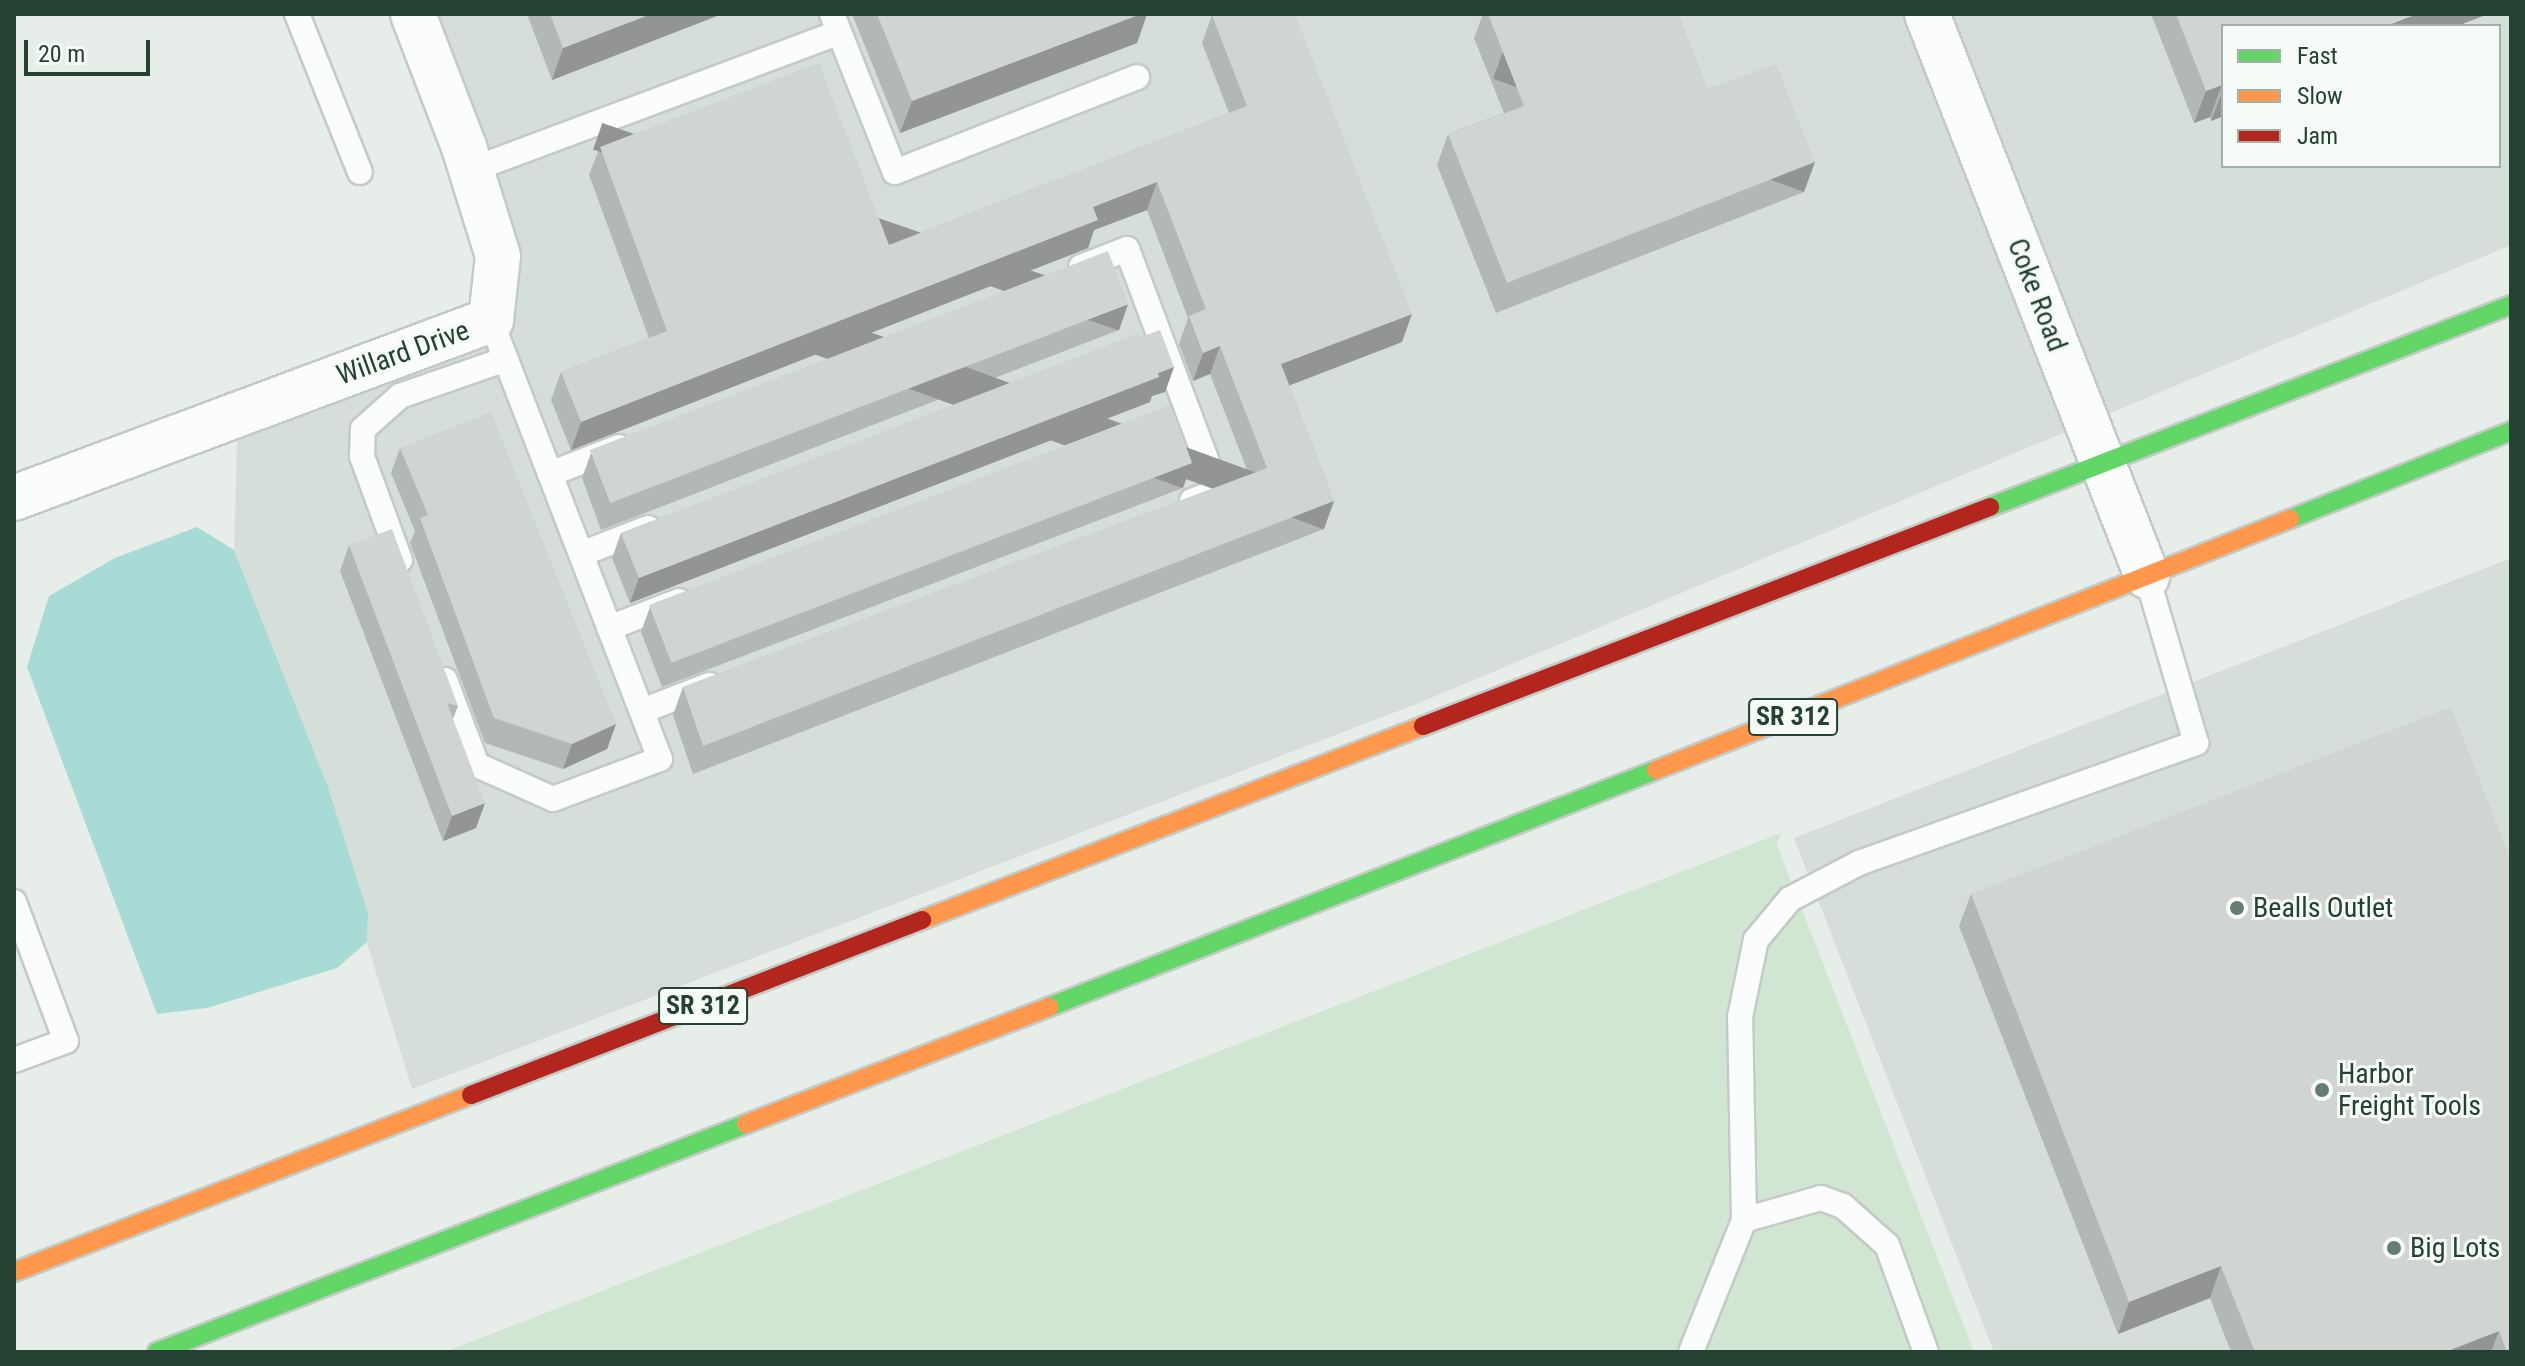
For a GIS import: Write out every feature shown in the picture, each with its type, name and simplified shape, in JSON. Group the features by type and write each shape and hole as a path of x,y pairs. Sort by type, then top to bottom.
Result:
{"main road":[{"name":"SR 312","path":"14,1272 2511,305"},
{"name":"SR 312","path":"157,1352 2147,576 2511,431"}],"street":[{"name":"Willard Drive","path":"14,498 499,339 498,256 471,170 413,14"},
{"name":"Coke Road","path":"1927,14 2147,576"}],"lane":[{"path":"297,14 360,172"},
{"path":"471,170 835,23 895,172 1137,77"},
{"path":"1053,278 1127,249 1218,491 1173,508"},
{"path":"1128,342 1157,331"},
{"path":"411,589 362,456 363,429 400,396 499,339 660,759 553,799 477,765 439,662"},
{"path":"1155,416 1185,405"},
{"path":"550,474 639,439"},
{"path":"581,554 670,520"},
{"path":"1691,1352 1744,1220 1740,1017 1756,940 1790,899 1859,863 2196,743 2147,576"},
{"path":"609,628 698,593"},
{"path":"642,711 730,677"},
{"path":"14,902 66,1041 14,1060"},
{"path":"1744,1220 1821,1198 1843,1206 1887,1245 1926,1352"}],"shaded area":[{"path":"393,14 2511,14 2511,245 1419,703 412,1089 367,943 368,913 328,787 234,550 238,411 502,305"},
{"path":"2511,558 2511,1352 1994,1352 1794,838"}],"green space":[{"path":"1781,833 1777,845 1974,1352 445,1352"}],"water":[{"path":"197,527 234,550 328,787 368,913 367,942 337,968 207,1008 157,1014 27,667 49,596 115,558"}],"building":[{"path":"550,14 651,14 563,48"},
{"path":"877,14 1141,14 912,101"},
{"path":"1295,14 1412,314 1281,364 1334,501 703,746 683,687 1267,468 1220,346 1203,353 1189,316 1206,309 1157,182 1093,207 1098,220 581,422 561,372 667,331 600,147 819,63 889,245 1247,106 1212,15"},
{"path":"1488,14 1678,14 1707,89 1776,64 1815,162 1507,283 1448,134 1524,106"},
{"path":"2176,14 2417,14 2391,24 2221,24 2221,85 2206,91"},
{"path":"1108,251 1128,304 610,503 590,450"},
{"path":"1160,330 1174,367 1158,373 1159,377 639,578 621,533 1139,333 1141,337"},
{"path":"1170,405 1192,463 671,663 649,605"},
{"path":"491,412 616,724 572,744 494,718 420,518 428,515 400,448"},
{"path":"392,529 458,706 447,703 485,803 452,816 349,545"},
{"path":"2451,707 2511,860 2511,1352 2507,1352 2499,1331 2445,1352 2255,1352 2221,1266 2129,1302 1971,894"}],"traffic: fast":[{"path":"1990,507 2511,305"},
{"path":"2290,519 2511,431"},
{"path":"1049,1007 1656,770"},
{"path":"157,1352 746,1124"}],"traffic: slow":[{"path":"1656,770 2290,519"},
{"path":"922,920 1423,726"},
{"path":"746,1124 1049,1007"},
{"path":"14,1272 471,1095"}],"traffic: jam":[{"path":"1423,726 1990,507"},
{"path":"471,1095 922,920"}],"place":[{"name":"Bealls Outlet","path":"2237,908"},
{"name":"Harbor Freight Tools","path":"2322,1090"},
{"name":"Big Lots","path":"2394,1248"}]}
